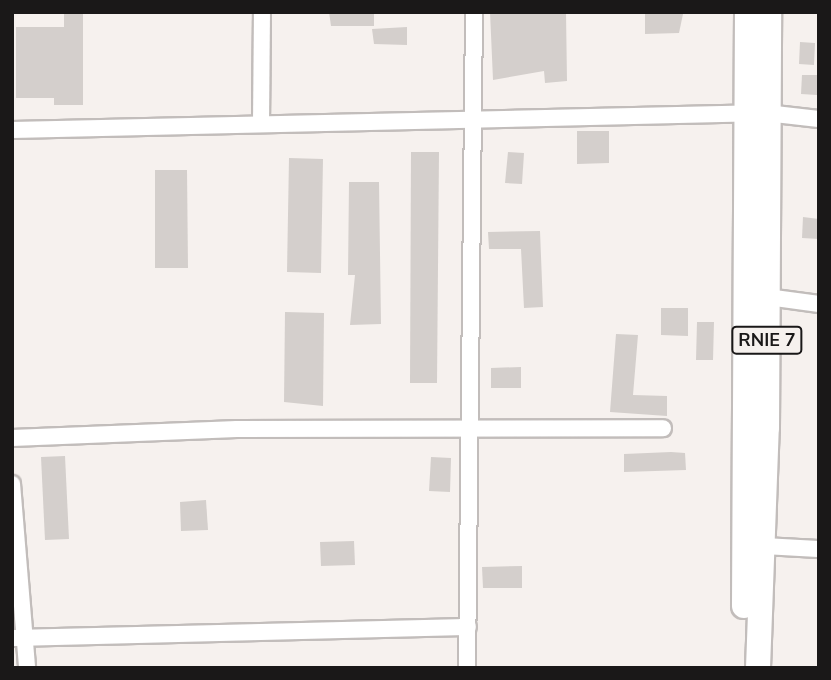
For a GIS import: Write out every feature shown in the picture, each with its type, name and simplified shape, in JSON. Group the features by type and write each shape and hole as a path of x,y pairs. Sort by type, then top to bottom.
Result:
{"main road":[{"name":"RNIE 7","path":"747,12 767,297 758,668"},
{"name":"RNIE 7","path":"741,668 755,113 769,12"}],"street":[{"path":"261,124 262,12"},
{"path":"467,668 474,12"},
{"path":"12,130 755,113 819,119"},
{"path":"767,297 819,304"},
{"path":"12,438 237,429 663,428"},
{"path":"12,484 18,638 27,668"},
{"path":"763,546 819,549"},
{"path":"18,638 468,627"}],"building":[{"path":"64,12 83,12 83,105 54,105 54,98 16,98 16,27 64,27"},
{"path":"329,12 374,12 374,26 331,26"},
{"path":"490,12 566,12 567,81 545,83 544,71 493,80"},
{"path":"645,13 683,14 679,33 645,34"},
{"path":"407,27 407,45 374,44 372,29"},
{"path":"800,42 815,43 814,65 799,64"},
{"path":"802,75 818,75 817,95 801,94"},
{"path":"577,131 609,131 609,163 577,164"},
{"path":"411,152 439,152 437,383 410,383"},
{"path":"508,152 524,153 522,184 505,183"},
{"path":"289,158 323,159 321,273 287,272"},
{"path":"155,170 187,170 188,268 155,268"},
{"path":"349,182 379,182 381,324 350,325 355,275 348,275"},
{"path":"803,217 819,219 819,239 802,238"},
{"path":"540,231 543,307 524,308 521,249 489,249 488,232"},
{"path":"661,308 688,308 688,336 661,335"},
{"path":"285,312 324,313 323,406 284,402"},
{"path":"697,322 714,322 713,360 696,360"},
{"path":"616,334 638,335 633,395 667,396 667,416 610,412"},
{"path":"521,367 521,388 491,388 491,368"},
{"path":"685,453 686,470 624,472 624,454"},
{"path":"65,456 69,539 45,540 41,457"},
{"path":"431,457 451,458 450,492 429,491"},
{"path":"206,500 208,530 181,531 180,502"},
{"path":"354,541 355,565 321,566 320,542"},
{"path":"522,566 522,588 483,588 482,567"}]}
